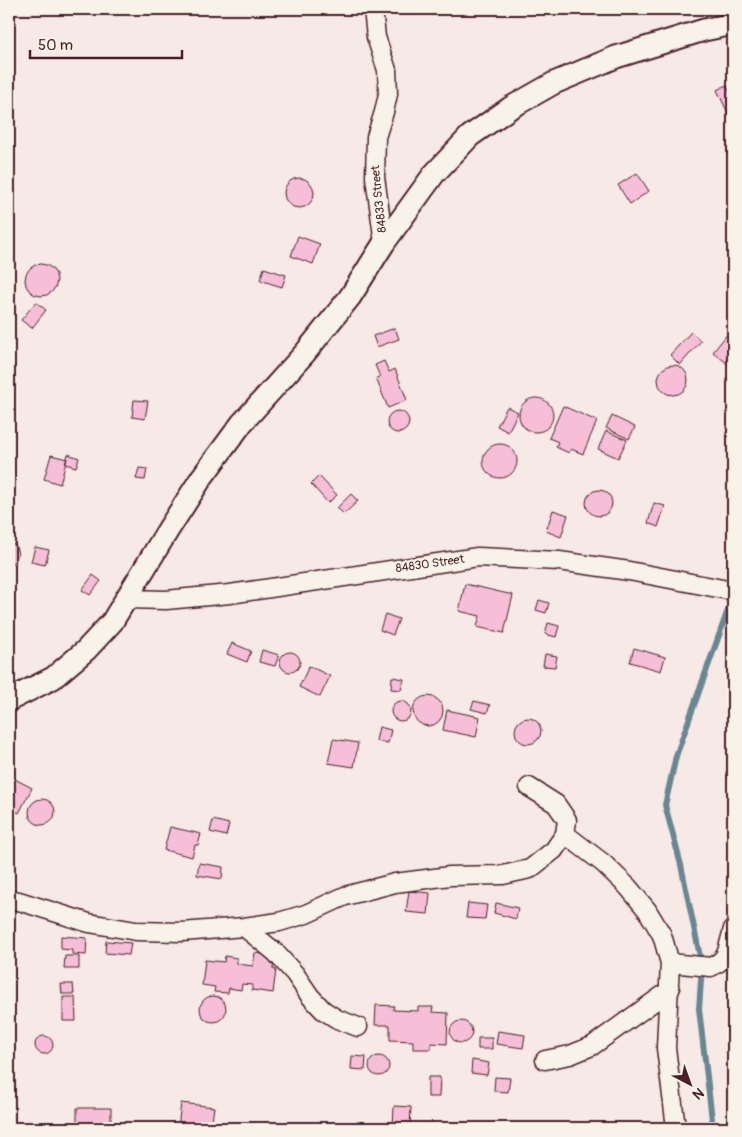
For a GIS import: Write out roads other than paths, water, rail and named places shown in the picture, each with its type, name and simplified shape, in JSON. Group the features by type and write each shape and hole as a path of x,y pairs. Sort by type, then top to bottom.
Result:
{"street":[{"name":"84833 Street","path":"373,9 376,36 387,70 388,94 376,136 375,177 384,244"},
{"path":"9,700 53,678 86,650 112,622 202,477 242,423 305,353 350,297 384,244 434,174 470,136 510,108 554,83 616,57 704,30 733,24"},
{"name":"84830 Street","path":"126,599 166,600 230,594 478,557 559,561 629,571 733,591"},
{"path":"12,896 89,923 136,931 182,932 279,922 306,914 344,896 396,883 450,876 503,875 530,869 554,850 565,834 567,820 556,804 529,787"},
{"path":"565,834 603,863 628,888 646,910 662,935 670,962 666,1048 676,1128"},
{"path":"244,927 275,952 323,1010 337,1019 358,1028"},
{"path":"670,962 711,967 723,959 727,952 733,929"},
{"path":"545,1060 570,1055 592,1046 670,990"}],"waterway":[{"path":"713,1128 699,1009 702,966 681,865 665,805 676,756 733,596"}]}
